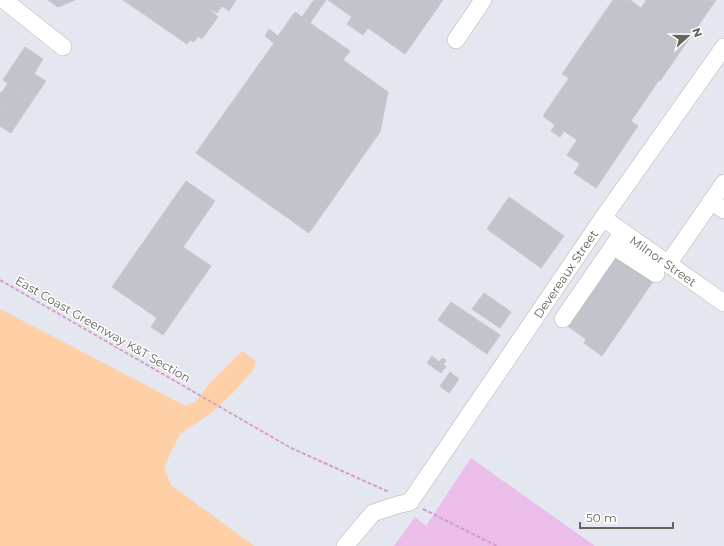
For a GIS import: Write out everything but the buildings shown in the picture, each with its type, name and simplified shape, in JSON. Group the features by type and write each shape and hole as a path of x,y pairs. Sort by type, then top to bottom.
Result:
{"street":[{"path":"4,0 63,47"},
{"path":"456,40 483,0"},
{"name":"Devereaux Street","path":"415,505 603,218 724,47"},
{"path":"613,246 662,269 718,206 724,182"},
{"name":"Milnor Street","path":"603,218 623,232 662,269 724,303"},
{"path":"563,319 623,232"},
{"path":"345,546 373,513 397,505 415,505"}],"path":[{"name":"East Coast Greenway K&T Section","path":"0,280 292,448 394,495"},
{"path":"415,505 497,546"}],"shaded area":[{"path":"0,309 186,406 196,402 209,384 242,351 256,361 254,369 234,392 210,414 180,434 164,467 171,485 254,546 0,546"},
{"path":"471,458 595,546 394,546 415,517 426,526"}]}
